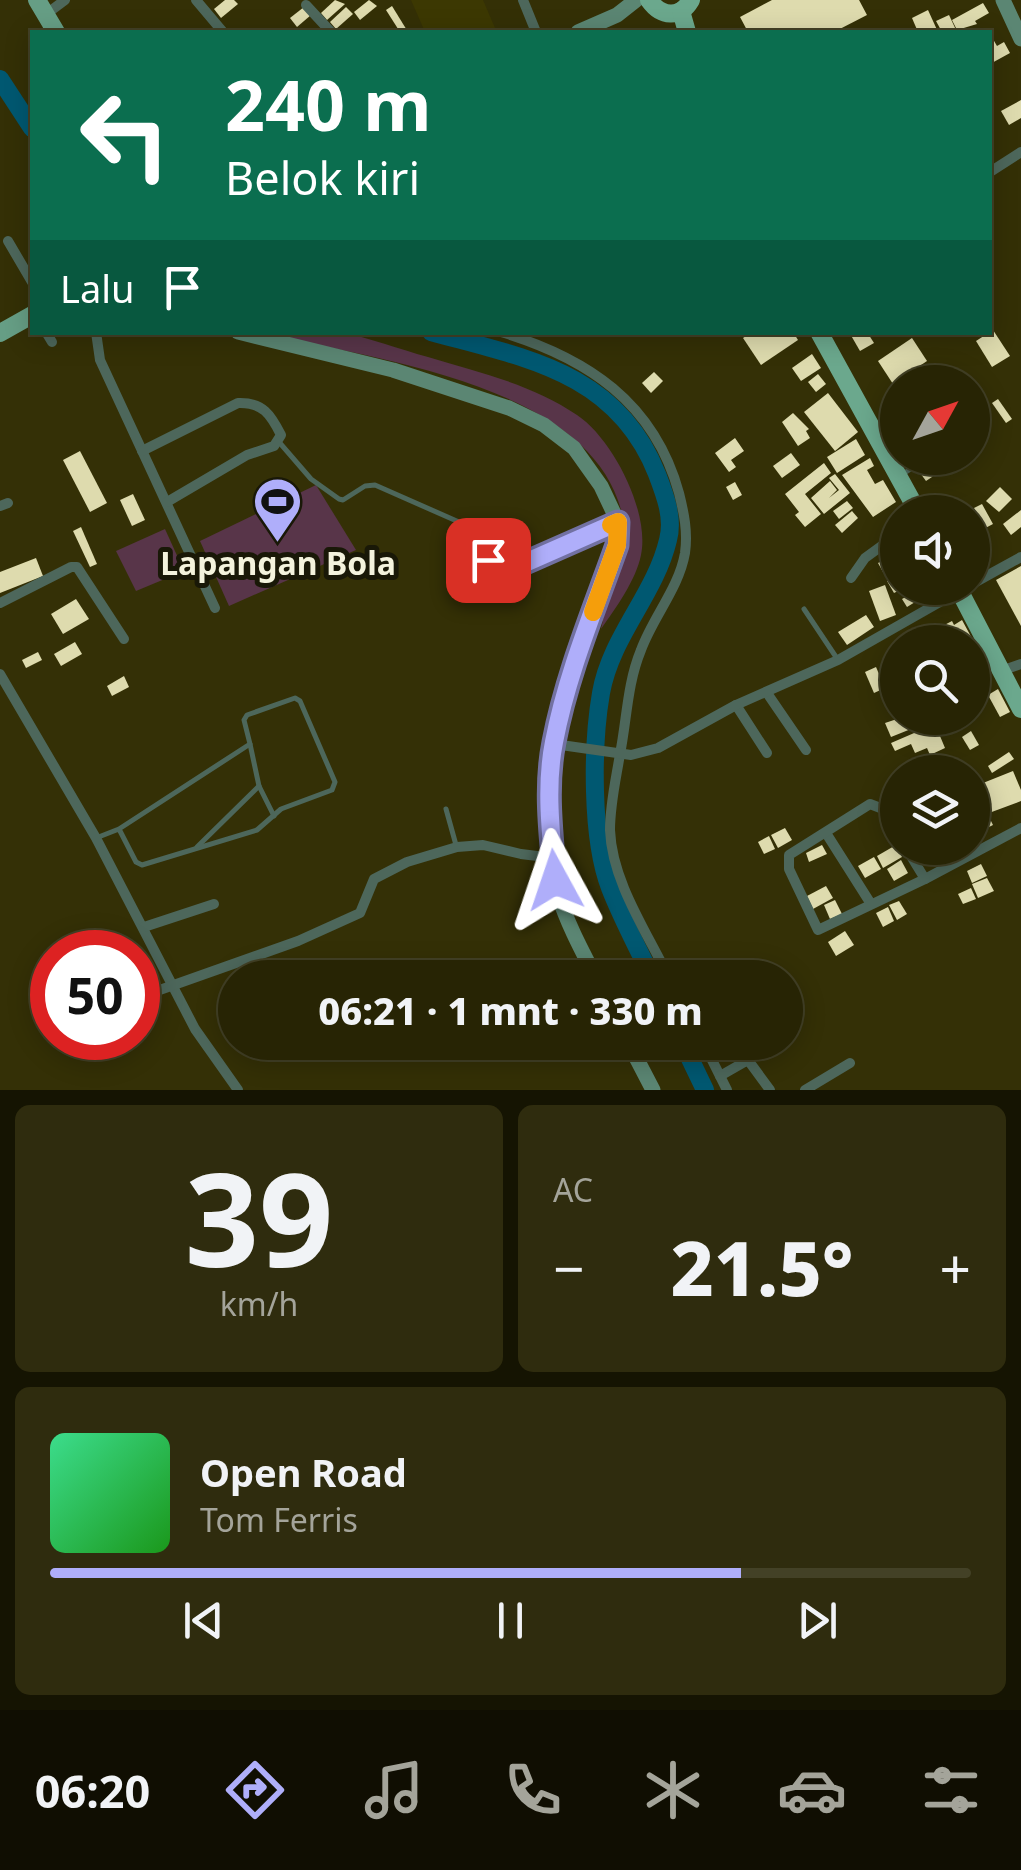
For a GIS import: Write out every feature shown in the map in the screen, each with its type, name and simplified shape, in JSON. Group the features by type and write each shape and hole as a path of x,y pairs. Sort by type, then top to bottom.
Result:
{"highway":[{"path":"668,7 685,30"},
{"path":"821,335 910,495"},
{"path":"972,605 1020,705"}],"main road":[{"path":"617,15 636,0"},
{"path":"1011,5 1021,40"},
{"path":"41,7 55,30"},
{"path":"583,30 617,15 668,7"},
{"path":"0,333 30,316"},
{"path":"250,335 392,370 530,417 560,436 585,462 611,503 618,522 617,545 570,674 550,804 553,858 564,909 588,960"},
{"path":"637,1060 652,1090"}],"street":[{"path":"41,7 65,0"},
{"path":"196,0 221,30"},
{"path":"523,0 535,30"},
{"path":"306,6 329,30"},
{"path":"992,171 1021,152"},
{"path":"8,242 30,279"},
{"path":"96,335 100,360 215,608"},
{"path":"528,336 607,381 638,412 671,470 683,511 686,540 682,566 642,645 631,676 615,752 611,811 613,852 629,898 660,960"},
{"path":"142,452 238,403 250,402 265,409 281,435 279,442 234,462 167,502"},
{"path":"851,578 865,558 880,547"},
{"path":"990,573 1021,556"},
{"path":"0,604 77,567 124,638"},
{"path":"558,744 631,754 658,748 736,705 838,660 934,605"},
{"path":"1001,671 1021,664"},
{"path":"0,674 96,838 194,1028 238,1090"},
{"path":"768,694 806,750"},
{"path":"736,705 767,753"},
{"path":"880,806 876,804 794,850 787,861 816,928 822,931 1021,828"},
{"path":"826,833 871,904"},
{"path":"160,992 298,941 360,913 374,879 408,862 456,847 484,844 553,858"},
{"path":"916,865 925,880"},
{"path":"144,927 214,904"},
{"path":"712,1060 727,1090"},
{"path":"720,1076 748,1060 770,1090"},
{"path":"805,1090 850,1063"}],"lane":[{"path":"279,442 311,479 340,500 364,486 375,485 468,526 479,536 489,562 499,570 509,570 618,522"},
{"path":"804,608 838,660"},
{"path":"118,829 140,864 257,830 274,816 281,809 332,790 336,782 298,699 246,716 259,786 274,816"},
{"path":"96,838 118,829 250,744"},
{"path":"194,850 259,786"},
{"path":"446,809 456,847"}],"shaded area":[{"path":"411,0 483,0 495,28 490,30 424,30"},
{"path":"270,335 352,335 466,368 524,387 560,405 577,415 603,441 626,478 640,518 642,538 635,574 601,629 623,556 625,533 610,483 579,443 534,412 480,387 363,354"},
{"name":"Lapangan Bola","path":"316,485 356,550 229,606 200,541"},
{"path":"165,529 184,571 136,591 116,551"}],"building":[{"path":"225,0 238,4 221,18 214,9"},
{"path":"335,0 345,4 327,20 321,13"},
{"path":"369,0 377,6 360,20 354,12"},
{"path":"772,0 859,0 867,15 838,30 747,30 740,17"},
{"path":"983,3 989,13 975,21 977,24 957,30 952,20"},
{"path":"392,6 407,30 399,30 386,10"},
{"path":"304,7 311,15 297,27 290,18"},
{"path":"346,7 353,14 336,29 330,22"},
{"path":"928,10 937,30 917,30 912,18"},
{"path":"949,15 956,30 941,30 936,21"},
{"path":"992,37 997,46 1004,42 1010,53 992,63"},
{"path":"1021,100 1021,118 1009,125 1001,111"},
{"path":"992,331 1010,356 992,367 976,341 992,335"},
{"path":"795,335 798,340 761,365 743,338"},
{"path":"851,335 869,335 874,343 860,351"},
{"path":"912,338 927,361 921,365 881,365 878,361"},
{"path":"812,354 821,368 801,381 792,368"},
{"path":"654,372 663,381 651,393 642,383"},
{"path":"818,374 826,384 816,392 808,382"},
{"path":"828,393 858,432 835,451 804,412"},
{"path":"998,399 1012,419 1006,423 992,403"},
{"path":"793,413 809,429 806,431 810,438 798,446 782,422"},
{"path":"735,438 744,451 731,460 736,467 729,472 715,453"},
{"path":"856,439 865,455 837,473 827,457"},
{"path":"80,451 107,503 90,512 63,460"},
{"path":"791,453 800,465 782,478 773,466"},
{"path":"870,458 874,466 867,470 875,484 883,480 892,495 880,495 880,512 873,517 842,475"},
{"path":"824,463 831,473 805,494 821,514 805,527 785,494"},
{"path":"835,474 850,493 824,514 811,498 830,481 837,490 829,498 839,490 829,478"},
{"path":"735,482 742,495 733,500 726,487"},
{"path":"1000,487 1012,499 999,512 990,504 990,497"},
{"path":"133,494 145,520 132,526 120,500"},
{"path":"847,501 853,508 839,519 833,511"},
{"path":"1021,510 1021,527 1011,535 1003,524"},
{"path":"852,511 858,518 842,533 835,525"},
{"path":"81,527 97,564 90,567 73,531"},
{"path":"36,558 43,576 0,593 0,572"},
{"path":"1021,566 1021,626 996,580"},
{"path":"880,587 880,605 892,605 896,615 880,621 869,591"},
{"path":"76,599 89,619 63,634 51,614"},
{"path":"866,615 874,627 847,645 838,632"},
{"path":"75,642 82,654 61,666 54,654"},
{"path":"38,652 42,660 26,668 22,660"},
{"path":"876,667 880,690 874,693 865,672"},
{"path":"124,676 129,687 112,696 107,686"},
{"path":"998,689 1010,712 1000,717 990,694"},
{"path":"910,735 940,735 945,748 930,755 927,748 915,753 911,744 895,751 891,743"},
{"path":"973,735 979,745 970,750 962,737"},
{"path":"1009,752 1014,759 992,773 990,765"},
{"path":"1013,771 1021,801 990,813 990,780"},
{"path":"785,828 792,840 778,848 771,835"},
{"path":"769,836 775,849 764,854 758,842"},
{"path":"822,845 827,854 809,862 806,853"},
{"path":"874,857 881,869 865,878 858,866"},
{"path":"904,865 908,873 894,881 887,869"},
{"path":"982,865 987,876 972,883 967,871"},
{"path":"987,878 994,891 978,898 972,884"},
{"path":"826,886 833,898 813,909 807,896"},
{"path":"971,888 976,899 963,904 958,894"},
{"path":"835,900 842,914 830,919 824,905"},
{"path":"899,901 907,914 897,920 889,905"},
{"path":"888,907 894,921 883,927 876,913"},
{"path":"845,931 854,945 836,956 828,942"}],"waterway":[{"path":"0,79 30,125"},
{"path":"442,335 533,361 593,391 618,412 640,440 663,490 670,532 662,560 606,672 598,714 595,765 596,818 604,868 643,960"},
{"path":"691,1060 705,1090"}],"slow traffic":[{"path":"593,612 617,545 618,522 611,525"}],"place":[{"name":"Lapangan Bola","path":"278,544"}],"route":[{"path":"488,560 496,569 509,570 618,522 617,545 567,685 553,744 550,804 555,880"}]}
